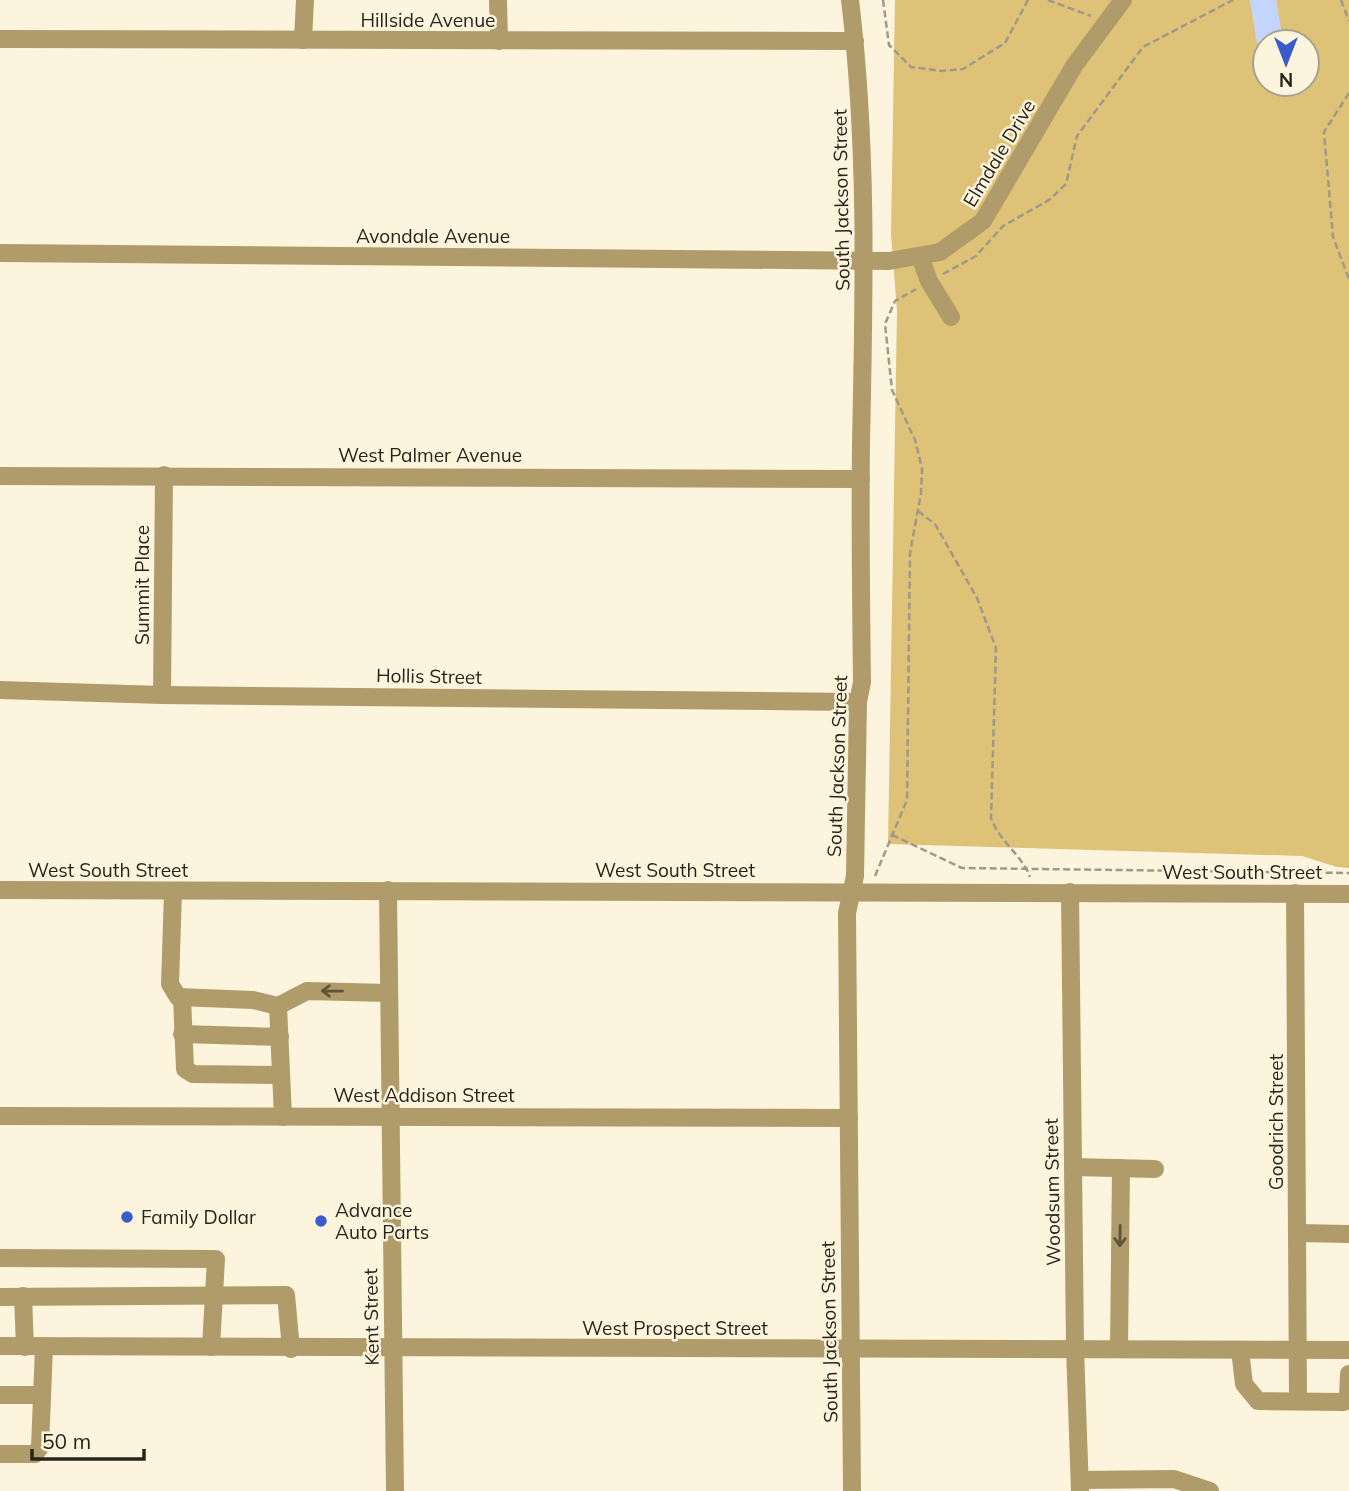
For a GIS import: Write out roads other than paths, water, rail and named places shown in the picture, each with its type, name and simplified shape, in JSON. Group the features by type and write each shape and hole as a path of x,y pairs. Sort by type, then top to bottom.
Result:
{"street":[{"path":"303,40 305,0"},
{"path":"498,0 499,41"},
{"name":"South Jackson Street","path":"850,0 861,102 865,260 861,479 862,682 858,702 855,876 847,914 852,1491"},
{"name":"Elmdale Drive","path":"865,260 889,261 920,257 955,244 983,221 1074,66 1123,0"},
{"name":"Hillside Avenue","path":"0,39 855,41"},
{"name":"Avondale Avenue","path":"0,253 865,260"},
{"path":"920,257 929,281 951,317"},
{"name":"Summit Place","path":"162,695 163,475"},
{"name":"West Palmer Avenue","path":"0,476 861,479"},
{"name":"Hollis Street","path":"0,690 162,695 858,702"},
{"name":"West South Street","path":"0,890 1349,894"},
{"name":"Kent Street","path":"388,890 395,1491"},
{"path":"173,891 170,984 178,997 253,1000 278,1006 307,991 388,993"},
{"name":"Woodsum Street","path":"1070,892 1075,1348 1080,1485"},
{"name":"Goodrich Street","path":"1295,893 1298,1401"},
{"path":"182,997 185,1069 193,1074 281,1075"},
{"path":"278,1006 283,1117"},
{"path":"182,1034 280,1037"},
{"name":"West Addison Street","path":"0,1116 849,1118"},
{"path":"1073,1167 1155,1169"},
{"path":"1119,1349 1121,1168"},
{"path":"1297,1233 1349,1234"},
{"path":"0,1258 216,1259 211,1347"},
{"path":"0,1297 286,1295 291,1349"},
{"path":"23,1296 25,1347"},
{"name":"West Prospect Street","path":"0,1346 291,1349 1349,1350"},
{"path":"0,1454 35,1454 40,1447 44,1347"},
{"path":"1240,1350 1244,1384 1258,1401 1344,1402 1348,1397 1349,1374"},
{"path":"0,1395 42,1395"},
{"path":"1080,1485 1122,1486 1174,1479 1210,1491"}],"waterway":[{"path":"1263,0 1268,28"}],"place":[{"name":"Family Dollar","path":"127,1217"},
{"name":"Advance Auto Parts","path":"321,1221"}]}
